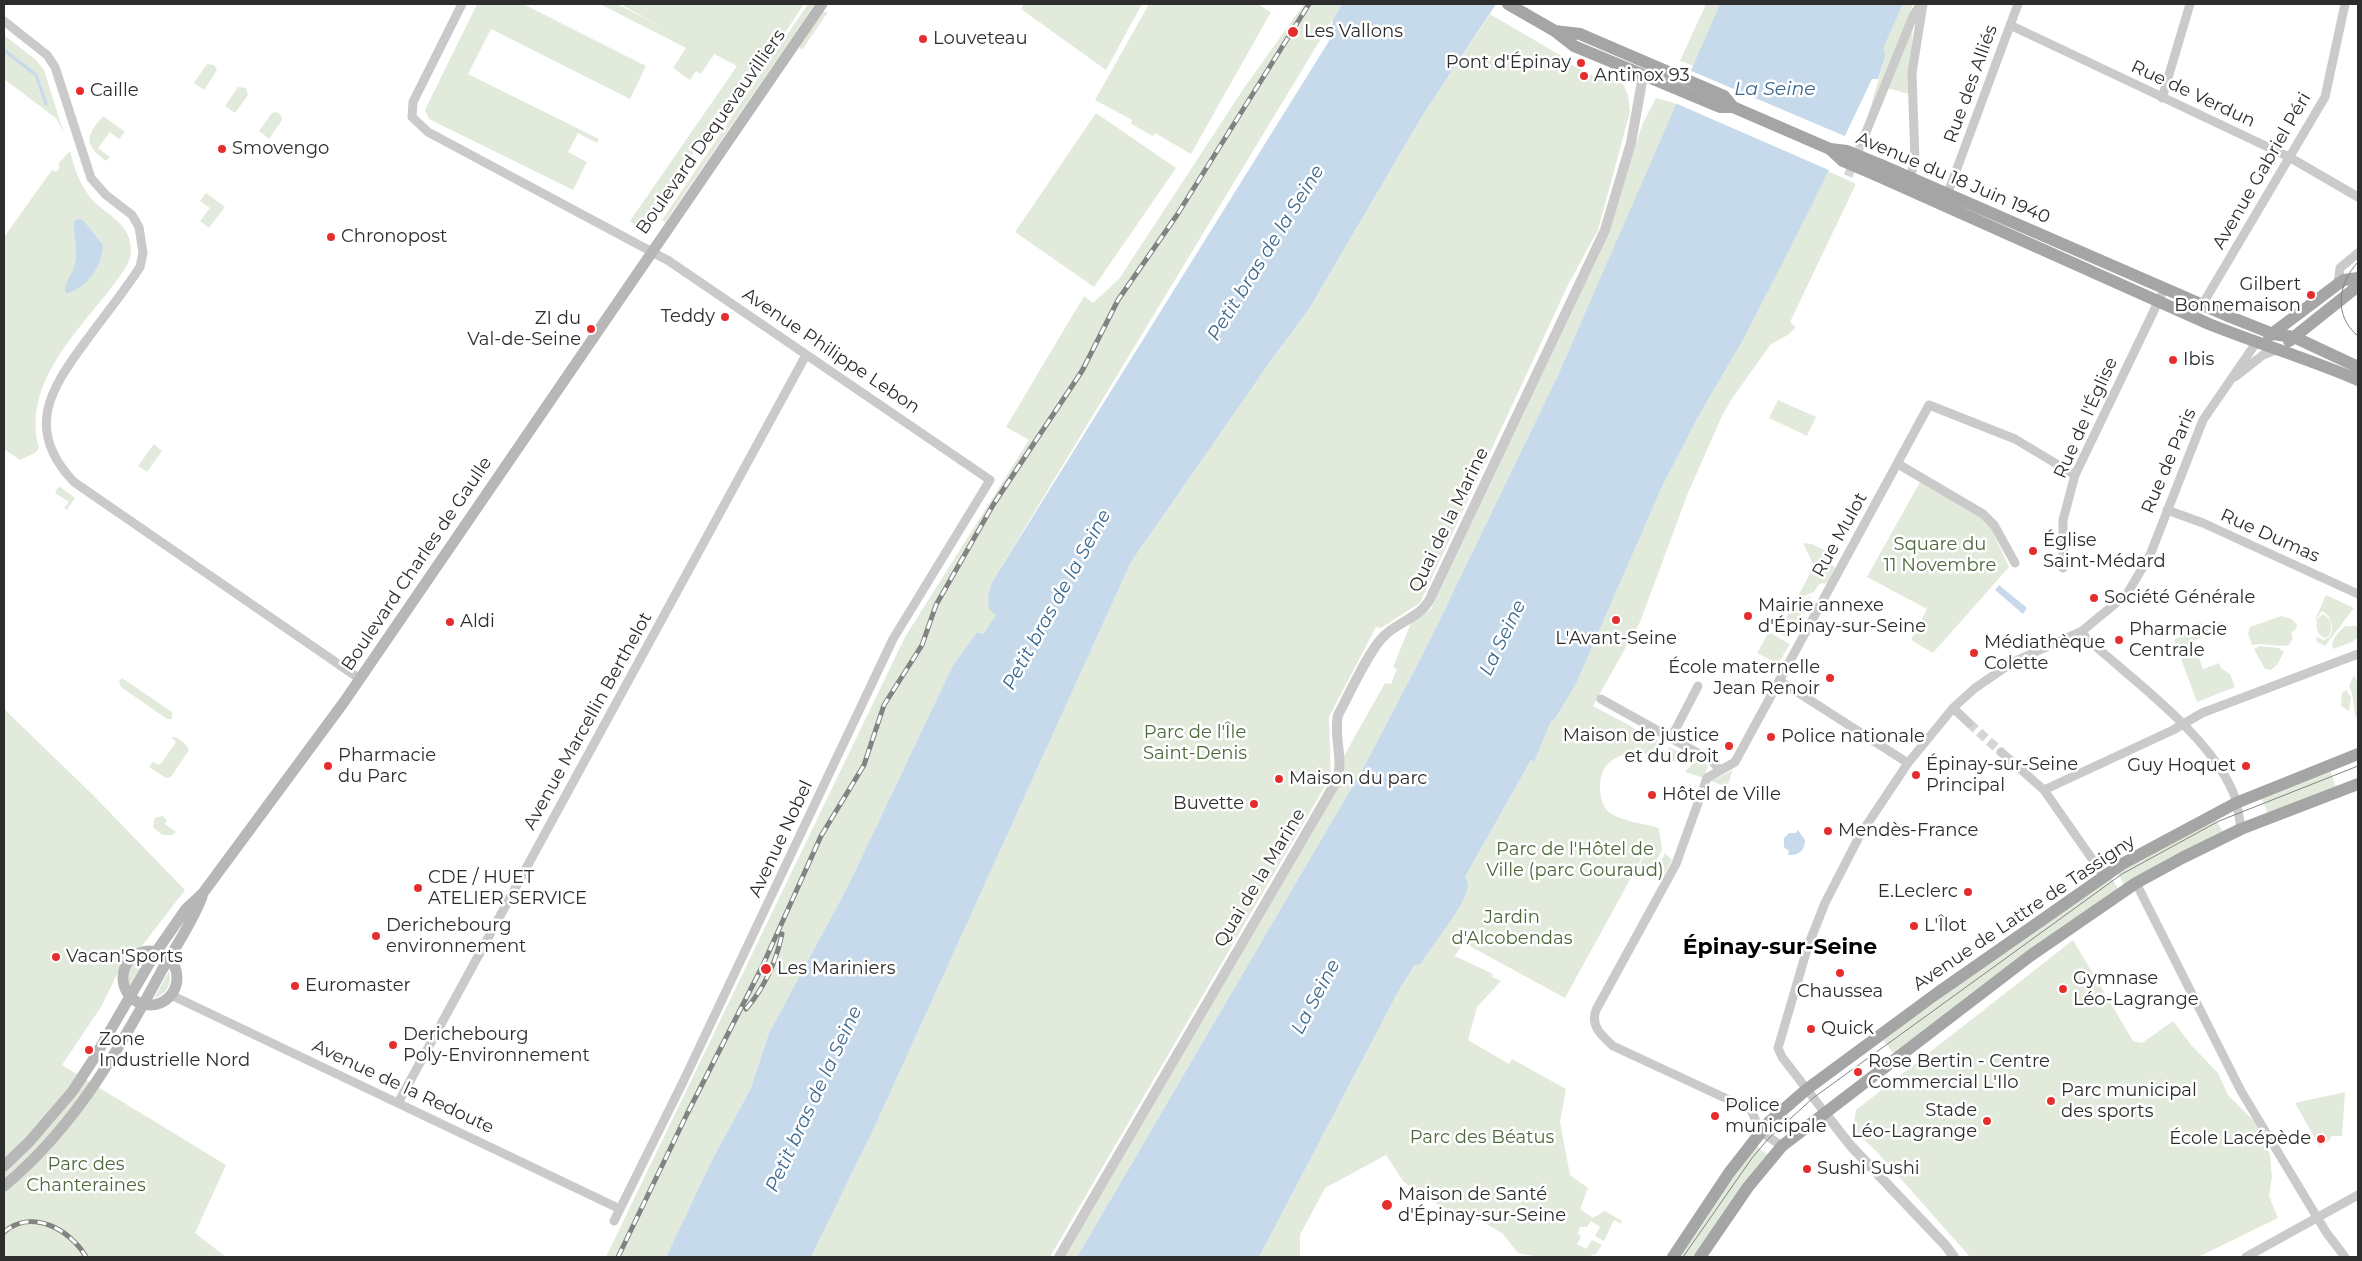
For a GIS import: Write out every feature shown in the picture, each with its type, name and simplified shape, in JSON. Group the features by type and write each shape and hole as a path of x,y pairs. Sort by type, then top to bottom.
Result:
{"main road":[{"name":"Boulevard Dequevauvilliers","path":"652,250 822,4"},
{"path":"1508,4 1555,31 1574,46 1720,107 1733,107"},
{"path":"1555,31 1580,34 1679,74 1724,96 1733,107"},
{"path":"1643,76 1649,62"},
{"name":"Avenue du 18 Juin 1940","path":"1733,107 1830,149 1843,161 1878,170 2165,287 2273,334 2294,337 2358,367"},
{"name":"Avenue du 18 Juin 1940","path":"1946,199 2195,318 2256,343 2279,349 2358,380"},
{"name":"Boulevard Charles de Gaulle","path":"4,1166 72,1092 131,997 156,952 186,909 204,893 360,680 652,250"},
{"path":"2256,343 2273,334 2344,280 2358,278"},
{"path":"2279,349 2358,286"},
{"name":"Avenue de Lattre de Tassigny","path":"1672,1257 1729,1173 1768,1123 1807,1089 1936,994 2122,864 2236,803 2358,754"},
{"path":"1700,1257 1748,1187 1782,1146 1958,1009 2136,883 2241,829 2358,784"},
{"name":"Boulevard Charles de Gaulle","path":"4,1186 29,1164 84,1101 143,1005 194,916 204,893"},
{"path":"156,952 168,959 176,973 176,982 171,996 156,1004 143,1005 131,997 123,982 125,968 136,955 156,952"}],"street":[{"name":"Boulevard Dequevauvilliers","path":"462,4 413,102 412,117 428,132 652,250"},
{"path":"1862,142 1914,14 1922,4"},
{"path":"1908,183 1915,160 1912,72 1922,4"},
{"name":"Rue des Alliés","path":"1946,199 2018,4"},
{"path":"2162,98 2190,4"},
{"name":"Avenue Gabriel Péri","path":"2195,318 2325,97 2345,4"},
{"path":"4,21 52,60 91,178 106,196 132,216 142,239 143,253 140,267 66,368 52,392 48,405 47,430 56,459 74,482 360,680"},
{"name":"Rue de Verdun","path":"2010,25 2289,157 2358,197"},
{"name":"Quai de la Marine","path":"1059,1257 1336,782 1340,769 1336,727 1338,715 1377,645 1393,629 1424,609 1430,599 1605,230 1631,142 1643,76"},
{"name":"Avenue Philippe Lebon","path":"652,250 990,480"},
{"path":"2338,284 2340,268 2358,253"},
{"name":"Rue de l'Église","path":"2063,568 2063,520 2075,475 2165,287"},
{"name":"Rue de Paris","path":"1824,1113 1782,1057 1778,1048 1787,1012 1808,946 1845,861 1908,763 1954,708 1975,688 2013,662 2082,631 2114,607 2136,582 2150,555 2203,420 2228,381 2256,343"},
{"name":"Rue de Paris","path":"2228,381 2263,355 2279,349"},
{"name":"Avenue Marcellin Berthelot","path":"398,1103 806,355"},
{"name":"Rue Mulot","path":"1761,1132 1751,1110 1613,1046 1600,1035 1594,1023 1596,1010 1676,864 1707,778 1735,762 1929,405 2015,439 2075,475"},
{"path":"1898,464 1983,514 1994,525 2015,563"},
{"name":"Avenue Nobel","path":"614,1221 683,1082 894,639 990,480"},
{"name":"Rue Dumas","path":"2167,510 2191,518 2358,594"},
{"path":"2082,631 2086,638 2183,725 2211,755 2233,791 2241,829"},
{"path":"2044,790 2183,725 2202,713 2358,654"},
{"path":"1780,681 1908,763"},
{"path":"1671,738 1698,686"},
{"path":"1601,700 1712,761 1720,770"},
{"path":"1954,708 1969,723"},
{"path":"2001,752 2044,790 2104,876"},
{"path":"2136,883 2242,1091 2317,1218 2345,1257"},
{"name":"Avenue de la Redoute","path":"171,996 620,1209"},
{"path":"1824,1113 1850,1145 1946,1246 1954,1257"},
{"path":"1761,1132 1782,1146"},
{"path":"2246,1257 2358,1195"}],"green space":[{"path":"477,4 523,4 646,66 630,99 491,29 468,74 599,139 597,143 578,133 568,152 587,162 573,190 429,119 425,110"},
{"path":"600,4 617,4 664,28 620,4 804,4 757,75 749,71 711,121 690,159 649,221 634,224 630,221 737,66 714,54 701,74 696,71 690,80 673,68 686,48"},
{"path":"808,4 815,4 665,222 662,220"},
{"path":"1024,4 1142,4 1106,70 1021,9"},
{"path":"1149,4 1257,4 1271,12 1191,154 1155,133 1153,136 1131,124 1132,120 1095,100"},
{"path":"1304,4 1342,4 992,582 996,615 983,634 977,632 953,665 847,888 769,1033 751,1088 712,1160 666,1257 606,1257 905,637 1029,440 1006,427 1084,296 1093,303 1119,279 1244,88"},
{"path":"1706,4 1720,4 1694,66 1680,61"},
{"path":"1903,4 1913,4 1891,65 1866,122 1886,54 1883,49"},
{"path":"822,12 828,12 802,50 799,47"},
{"name":"Parc de l'Île Saint-Denis","path":"1490,14 1563,57 1568,63 1596,77 1601,73 1623,84 1628,95 1630,112 1598,230 1569,283 1420,603 1381,628 1376,627 1329,717 1331,776 1050,1257 811,1257 876,1124 1131,562 1309,309 1421,118"},
{"path":"1913,29 1909,94 1887,88 1909,31"},
{"path":"4,35 36,60 44,70 64,134 57,119 4,79"},
{"path":"207,64 214,65 217,70 204,90 194,83"},
{"path":"238,87 246,88 248,95 235,113 225,106"},
{"path":"1656,98 1677,104 1558,375 1428,644 1366,763 1077,1257 1062,1257 1385,683 1391,684 1397,669 1393,667 1411,623 1431,609 1606,239 1642,125"},
{"path":"277,112 281,115 282,120 269,139 259,131 272,113"},
{"path":"1096,113 1176,168 1094,287 1015,232"},
{"path":"103,116 125,132 119,139 110,132 98,148 110,157 106,161 90,145 90,135"},
{"path":"70,151 79,178 87,193 120,223 125,230 129,238 131,254 122,274 68,342 45,381 38,402 36,425 39,448 35,453 20,460 4,449 4,237 52,170 56,172 60,167 58,164"},
{"path":"1828,171 1856,184 1790,322 1796,327 1788,335 1771,344 1731,400 1721,418 1688,493 1640,622 1593,706 1662,743 1656,757 1633,752 1611,761 1603,771 1600,791 1603,803 1610,813 1627,820 1659,828 1662,850 1648,876 1637,870 1654,836 1565,998 1466,944 1464,941 1454,958 1457,957 1493,974 1492,977 1501,981 1477,1007 1468,1040 1509,1064 1512,1059 1566,1089 1560,1122 1570,1175 1588,1188 1580,1209 1593,1218 1605,1211 1622,1221 1621,1224 1614,1220 1604,1241 1595,1236 1600,1227 1591,1221 1587,1227 1580,1227 1578,1233 1581,1237 1577,1244 1586,1249 1592,1240 1602,1245 1595,1255 1593,1254 1591,1257 1539,1257 1518,1253 1503,1234 1480,1220 1458,1215 1419,1194 1403,1181 1386,1155 1325,1188 1300,1235 1300,1257 1259,1257 1398,992 1414,966 1421,964 1463,901 1468,884 1465,877 1531,760 1534,761 1551,721 1555,719 1576,684 1661,489 1698,417 1743,340"},
{"path":"206,193 225,207 209,228 200,221 210,208 200,201"},
{"path":"1778,400 1816,417 1807,436 1769,418"},
{"path":"154,444 162,451 147,472 138,466"},
{"name":"Square du 11 Novembre","path":"1920,482 1988,522 2009,567 1933,653 1911,640 1927,609 1867,577"},
{"path":"59,486 75,498 67,510 64,508 69,502 55,493"},
{"path":"1803,543 1812,544 1832,554 1829,564 1835,567 1828,583 1819,584 1814,592 1799,598 1798,596 1814,566"},
{"path":"2326,595 2354,608 2325,646 2317,642 2316,636 2323,640 2330,637 2332,626 2330,619 2322,611 2314,622"},
{"path":"1811,596 1788,638 1778,633 1794,603"},
{"path":"2323,614 2330,621 2331,626 2329,636 2325,638 2318,633 2317,628 2317,619"},
{"path":"2281,616 2292,619 2297,625 2296,629 2291,633 2293,638 2290,644 2282,646 2252,645 2248,634 2250,627"},
{"path":"2222,621 2224,628 2193,641 2203,669 2219,663 2221,668 2230,674 2235,687 2197,702 2174,640 2197,622 2209,626"},
{"path":"2346,626 2358,626 2358,637 2352,642 2333,649 2332,646 2336,636"},
{"path":"1769,632 1790,644 1778,664 1757,653"},
{"path":"2260,646 2279,648 2284,652 2277,665 2271,670 2265,669 2254,649"},
{"path":"2354,675 2358,684 2358,722 2349,686"},
{"path":"122,678 172,712 172,719 167,719 121,687 119,681"},
{"path":"2346,690 2351,697 2349,711 2341,706 2342,693"},
{"name":"Parc des Chanteraines","path":"4,709 93,795 185,890 142,946 127,954 101,1007 62,1065 226,1165 195,1233 226,1257 4,1257"},
{"path":"171,737 182,741 189,750 171,777 166,778 149,767 153,762 160,765 176,742"},
{"path":"1669,747 1683,754 1680,763 1663,757"},
{"path":"1703,761 1708,766 1704,778 1685,772 1693,763"},
{"path":"1733,770 1727,787 1711,781"},
{"path":"2330,770 2336,788 2268,814 2261,797"},
{"path":"162,816 167,820 165,824 176,832 173,835 162,835 153,827 155,818"},
{"path":"2215,818 2223,832 2124,885 2117,872"},
{"path":"1665,853 1672,860 1660,882 1652,878"},
{"path":"2111,876 2118,889 1894,1054 1883,1040"},
{"name":"Parc municipal des sports","path":"2073,940 2133,1041 2142,1043 2173,1021 2192,1046 2218,1073 2228,1095 2258,1125 2270,1155 2272,1177 2269,1196 2278,1218 2198,1257 1970,1257 1877,1152 1853,1129 1856,1110"},
{"path":"146,957 130,985 129,976 134,964"},
{"path":"169,971 170,980 168,988 158,997 154,998"},
{"path":"2345,1092 2342,1136 2331,1136 2330,1140 2320,1147 2295,1103"},
{"path":"1755,1145 1768,1155 1694,1257 1679,1257"}],"water":[{"name":"Petit bras de la Seine","path":"1342,4 1496,4 1421,118 1309,309 1131,562 876,1124 811,1257 666,1257 712,1160 751,1088 769,1033 847,888 953,665 977,632 983,634 996,615 989,609 988,596 992,582 1329,41 1333,19"},
{"name":"La Seine","path":"1720,4 1903,4 1883,49 1886,54 1878,79 1872,79 1813,203 1743,340 1698,417 1661,489 1576,684 1555,719 1551,721 1534,762 1531,760 1465,877 1468,884 1463,901 1421,964 1414,966 1398,992 1259,1257 1077,1257 1366,763 1428,644 1558,375"},
{"path":"77,219 83,220 103,245 100,261 93,275 82,286 68,293 65,292 65,286 75,264 74,222"},
{"path":"1999,585 2027,608 2023,614 1995,590"},
{"path":"1798,830 1805,840 1804,847 1801,852 1788,855 1789,851 1784,847 1784,838 1789,833 1796,833"}],"pier":[{"path":"1689,70 1847,137 1831,171 1675,103"}],"waterway":[{"path":"4,50 36,75 46,104"}],"tunnel":[{"path":"1848,176 1862,142"},
{"path":"1969,723 2001,752"}],"tram line":[{"path":"2358,262 2346,280 2341,299 2345,319 2358,336"},
{"path":"1683,1257 1752,1158 1769,1138 1813,1098 2122,874 2219,821 2358,766"}],"railway":[{"path":"618,1257 687,1114 762,967 821,836 864,765 884,705 922,645 936,605 993,505 1082,371 1118,300 1177,215 1309,4"},
{"path":"746,1009 759,992 769,974 782,934"},
{"path":"4,1232 15,1225 27,1222 50,1225 71,1238 86,1257"}],"place":[{"name":"Les Vallons","path":"1293,32"},
{"name":"Louveteau","path":"923,39"},
{"name":"Pont d'Épinay","path":"1581,63"},
{"name":"Antinox 93","path":"1584,76"},
{"name":"Caille","path":"80,91"},
{"name":"Smovengo","path":"222,149"},
{"name":"Chronopost","path":"331,237"},
{"name":"Gilbert Bonnemaison","path":"2311,295"},
{"name":"Teddy","path":"725,317"},
{"name":"ZI du Val-de-Seine","path":"591,329"},
{"name":"Ibis","path":"2173,360"},
{"name":"Église Saint-Médard","path":"2033,551"},
{"name":"Société Générale","path":"2094,598"},
{"name":"Mairie annexe d'Épinay-sur-Seine","path":"1748,616"},
{"name":"L'Avant-Seine","path":"1616,620"},
{"name":"Aldi","path":"450,622"},
{"name":"Pharmacie Centrale","path":"2119,640"},
{"name":"Médiathèque Colette","path":"1974,653"},
{"name":"École maternelle Jean Renoir","path":"1830,678"},
{"name":"Police nationale","path":"1771,737"},
{"name":"Maison de justice et du droit","path":"1729,746"},
{"name":"Pharmacie du Parc","path":"328,766"},
{"name":"Guy Hoquet","path":"2246,766"},
{"name":"Épinay-sur-Seine Principal","path":"1916,775"},
{"name":"Maison du parc","path":"1279,779"},
{"name":"Hôtel de Ville","path":"1652,795"},
{"name":"Buvette","path":"1254,804"},
{"name":"Mendès-France","path":"1828,831"},
{"name":"CDE / HUET ATELIER SERVICE","path":"418,888"},
{"name":"E.Leclerc","path":"1968,892"},
{"name":"L'Îlot","path":"1914,926"},
{"name":"Derichebourg environnement","path":"376,936"},
{"name":"Vacan'Sports","path":"56,957"},
{"name":"Les Mariniers","path":"766,969"},
{"name":"Chaussea","path":"1840,973"},
{"name":"Euromaster","path":"295,986"},
{"name":"Gymnase Léo-Lagrange","path":"2063,989"},
{"name":"Quick","path":"1811,1029"},
{"name":"Derichebourg Poly-Environnement","path":"393,1045"},
{"name":"Zone Industrielle Nord","path":"89,1050"},
{"name":"Rose Bertin - Centre Commercial L'Ilo","path":"1858,1072"},
{"name":"Parc municipal des sports","path":"2051,1101"},
{"name":"Police municipale","path":"1715,1116"},
{"name":"Stade Léo-Lagrange","path":"1987,1121"},
{"name":"École Lacépède","path":"2321,1139"},
{"name":"Sushi Sushi","path":"1807,1169"},
{"name":"Maison de Santé d'Épinay-sur-Seine","path":"1387,1205"}],"district":[{"name":"Épinay-sur-Seine","path":"1780,948"}],"park label":[{"name":"Parc de l'Hôtel de Ville (parc Gouraud)","path":"1575,860"},
{"name":"Jardin d'Alcobendas","path":"1512,928"},
{"name":"Parc des Béatus","path":"1482,1138"}]}
